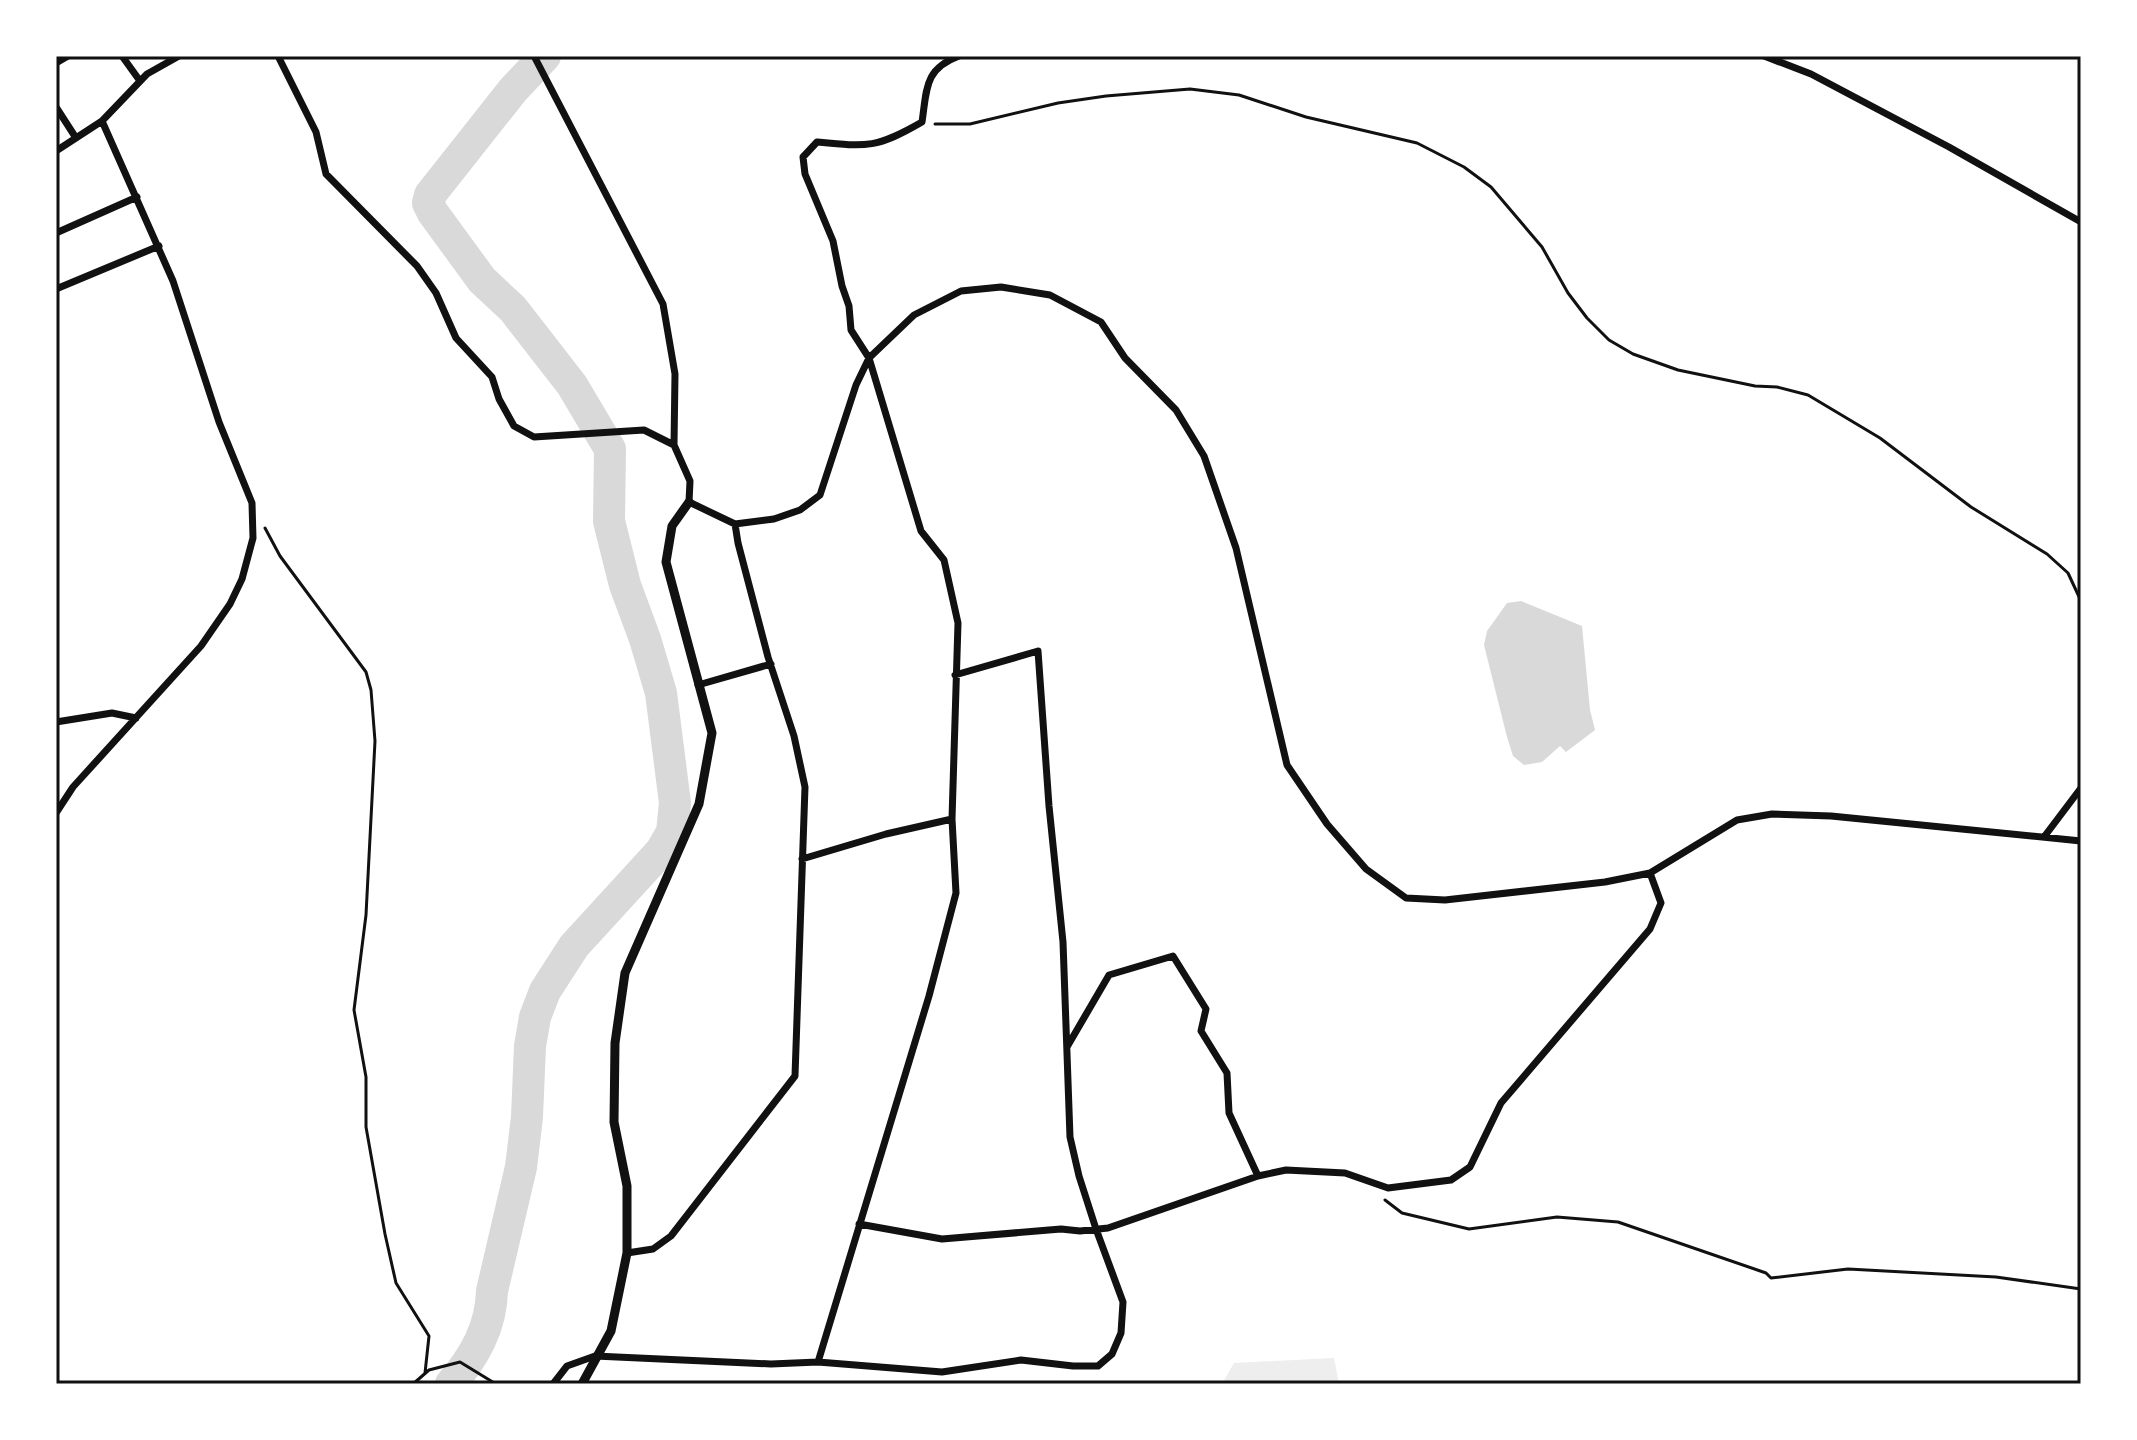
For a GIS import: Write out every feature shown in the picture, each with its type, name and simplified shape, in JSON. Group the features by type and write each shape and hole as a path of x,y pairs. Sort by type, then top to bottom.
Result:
{"street":[{"path":"56,63 68,56"},
{"path":"122,56 140,81"},
{"path":"56,151 102,121 163,60 179,56"},
{"path":"278,56 316,132 326,174 417,266 436,293 456,338 492,377 499,399 514,426 534,437 644,430 674,445"},
{"path":"534,56 663,304 675,374 674,445 690,481 689,502 672,526 666,562 712,733 699,804 625,973 615,1043 614,1122 627,1186 627,1253 611,1331 582,1384"},
{"path":"818,1362 929,996 956,893 952,819 958,623 944,560 921,531 869,358 851,330 849,306 833,241 805,174 803,157 817,142 865,147 922,122 929,80 937,67 959,56"},
{"path":"1764,56 1811,74 2081,222"},
{"path":"56,107 76,138"},
{"path":"56,813 73,787 201,646 230,604 242,579 253,538 252,503 219,422 173,281 102,121"},
{"path":"56,233 137,197"},
{"path":"56,289 159,246"},
{"path":"689,502 735,524 774,519 800,510 820,495 856,385 869,358 914,315 961,291 1001,287 1050,295 1101,322 1125,358 1176,410 1204,456 1236,548 1287,765 1327,824 1366,869 1406,898 1445,900 1605,882 1650,873 1737,820 1772,814 1831,816 2081,841"},
{"path":"627,1253 653,1249 671,1236 795,1076 805,787 794,736 771,664 735,524"},
{"path":"553,1384 567,1366 595,1356 771,1364 818,1362 942,1372 1021,1360 1098,1366 1112,1354 1121,1333 1123,1302 1096,1229 1070,1137 1063,942 1038,651 955,675"},
{"path":"698,685 771,664"},
{"path":"56,722 112,713 136,718"},
{"path":"2044,837 2081,788"},
{"path":"802,859 886,834 952,819"},
{"path":"859,1224 942,1239 1096,1229 1108,1228 1258,1176 1286,1170 1345,1173 1388,1188 1451,1180 1466,1171 1501,1103 1650,929 1661,903 1650,873"},
{"path":"1067,1048 1109,975 1173,956 1206,1009 1201,1031 1227,1073 1229,1113 1258,1176"}],"path":[{"path":"922,122 948,126 970,124 1070,101 1190,89 1239,95 1306,117 1417,143 1464,167 1491,187 1542,247 1568,293 1587,318 1609,340 1633,354 1678,370 1808,395 1880,438 1971,507 2047,554 2068,573 2081,601"},
{"path":"252,503 280,556 366,672 371,690 375,741 366,915 354,1010 366,1077 366,1127 385,1234 396,1283 429,1336 425,1373"},
{"path":"1380,1197 1402,1213 1469,1229 1557,1217 1618,1222 1766,1273 1771,1278 1848,1269 1996,1277 2081,1289"},
{"path":"413,1384 429,1370 460,1362 496,1384"}],"shaded area":[{"path":"1521,601 1582,626 1590,710 1595,730 1566,752 1560,746 1542,762 1524,765 1513,756 1484,645 1487,631 1507,603"},
{"path":"1334,1358 1339,1384 1222,1384 1234,1363"}],"waterway":[{"path":"451,1384 474,1352 485,1330 491,1305 521,1167 530,1046 535,1017 545,991 574,946 661,851 672,832 675,803 661,693 625,585 609,521 610,449 572,385 513,309 482,280 428,203 430,195 513,90 545,56"}]}
